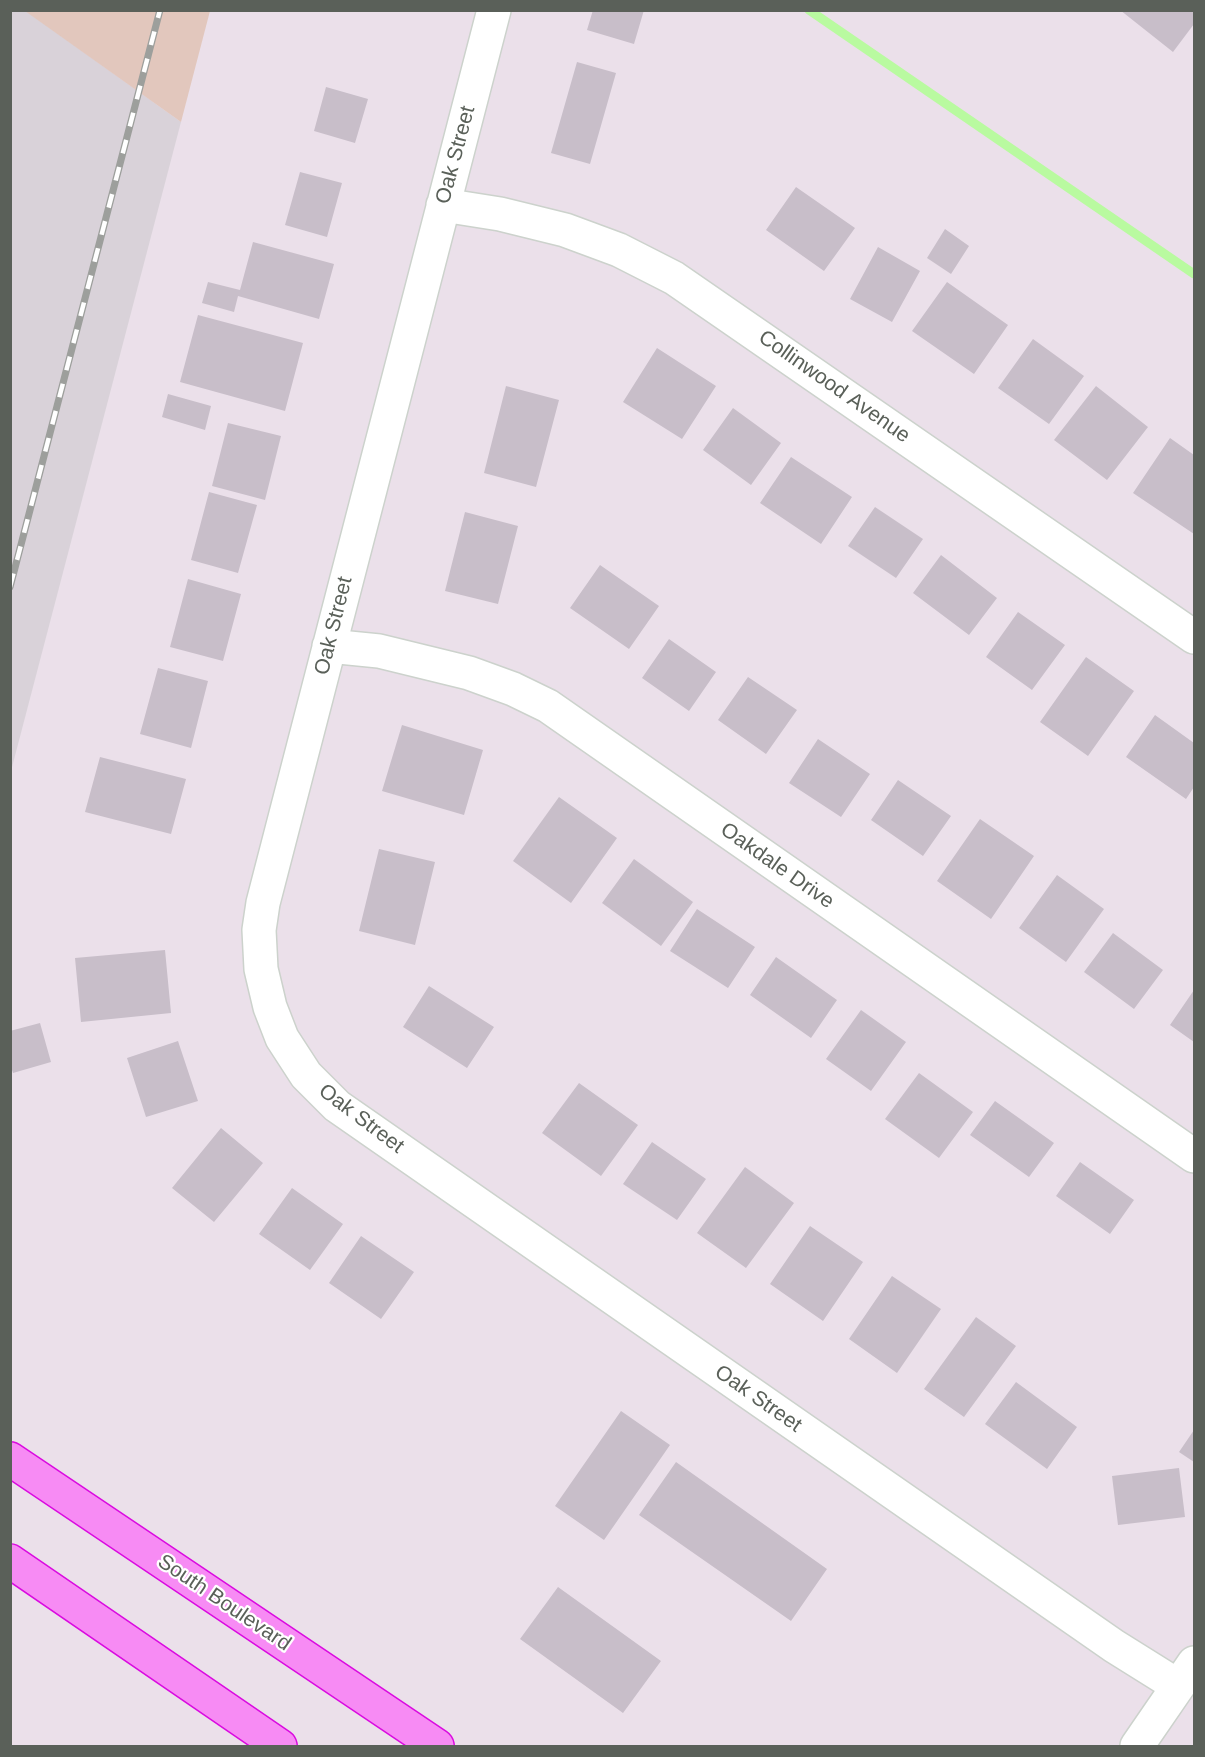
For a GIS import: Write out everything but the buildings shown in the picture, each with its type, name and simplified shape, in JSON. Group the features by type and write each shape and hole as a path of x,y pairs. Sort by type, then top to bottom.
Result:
{"highway":[{"name":"South Boulevard","path":"10,1459 437,1746"},
{"path":"10,1561 280,1746"}],"street":[{"name":"Oak Street","path":"494,10 263,903 259,930 261,969 270,1007 282,1038 306,1075 325,1096 347,1113 1114,1646 1186,1675"},
{"name":"Collinwood Avenue","path":"443,205 500,214 565,231 619,250 674,278 1194,638"},
{"name":"Oakdale Drive","path":"329,646 379,651 469,673 513,689 548,706 1194,1156"},
{"path":"1137,1746 1186,1675"}],"shaded area":[{"path":"25,10 181,122 11,771 10,11"},
{"path":"25,11 210,11 181,122"}],"waterway":[{"path":"809,10 1194,274"}],"railway":[{"path":"10,587 160,10"}]}
